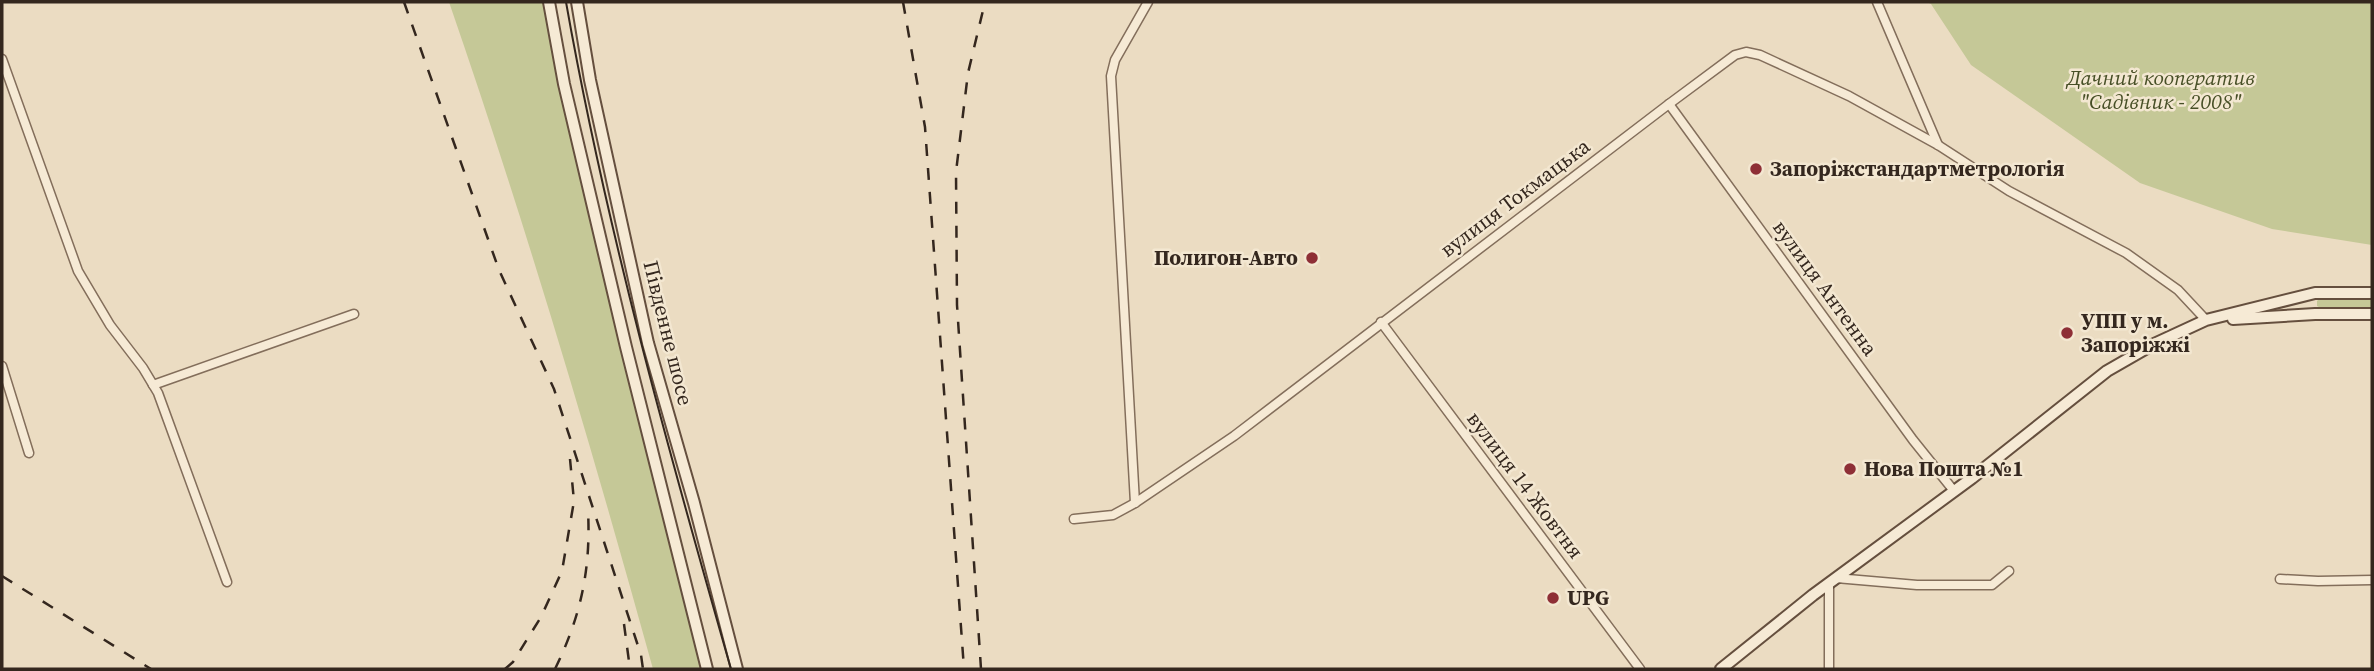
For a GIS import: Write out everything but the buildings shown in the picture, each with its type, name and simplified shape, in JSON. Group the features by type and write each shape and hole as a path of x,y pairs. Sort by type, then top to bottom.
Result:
{"main road":[{"name":"Південне шосе","path":"549,2 564,84 622,334 707,669"},
{"name":"Південне шосе","path":"577,2 590,79 648,343 694,503 737,669"},
{"path":"1721,669 2107,371 2154,344 2206,320 2315,293 2372,293"},
{"path":"2206,320 2372,314"}],"street":[{"path":"1135,503 1111,76 1115,60 1148,2"},
{"path":"1877,2 1938,145 2009,191 2126,253 2178,290 2206,320"},
{"name":"вулиця Токмацька","path":"1074,519 1113,514 1135,503 1234,436 1735,55 1746,52 1760,55 1849,96 1938,145"},
{"path":"2,59 78,271 110,326 153,385 227,582"},
{"name":"вулиця Антенна","path":"1669,104 1913,440 1954,491"},
{"path":"153,385 355,314"},
{"name":"вулиця 14 Жовтня","path":"1381,322 1640,669"},
{"path":"2,366 29,453"},
{"path":"1829,669 1833,580 1917,586 1992,584 2009,571"},
{"path":"2280,579 2372,580"}],"green space":[{"path":"449,2 549,2 707,669 653,669 556,334"},
{"name":"Дачний кооператив \"Садівник - 2008\"","path":"1927,2 2372,2 2372,245 2272,229 2140,183 1971,65 1931,4"},
{"path":"2320,298 2372,298 2372,308 2321,308 2317,306"}],"tram line":[{"path":"566,2 619,254 684,504 731,669"}],"railway":[{"path":"404,2 499,270 554,389 641,655 643,669"},
{"path":"903,2 925,127 964,669"},
{"path":"981,669 957,305 956,172 968,73 985,2"},
{"path":"505,669 513,662 541,617 562,571 574,501 570,459"},
{"path":"555,669 572,630 582,592 588,552 588,510"},
{"path":"2,576 151,669"},
{"path":"624,624 630,669"}],"place":[{"name":"Запоріжстандартметрологія","path":"1756,169"},
{"name":"Полигон-Авто","path":"1312,258"},
{"name":"УПП у м. Запоріжжі","path":"2067,333"},
{"name":"Нова Пошта №1","path":"1850,469"},
{"name":"UPG","path":"1553,598"}]}
